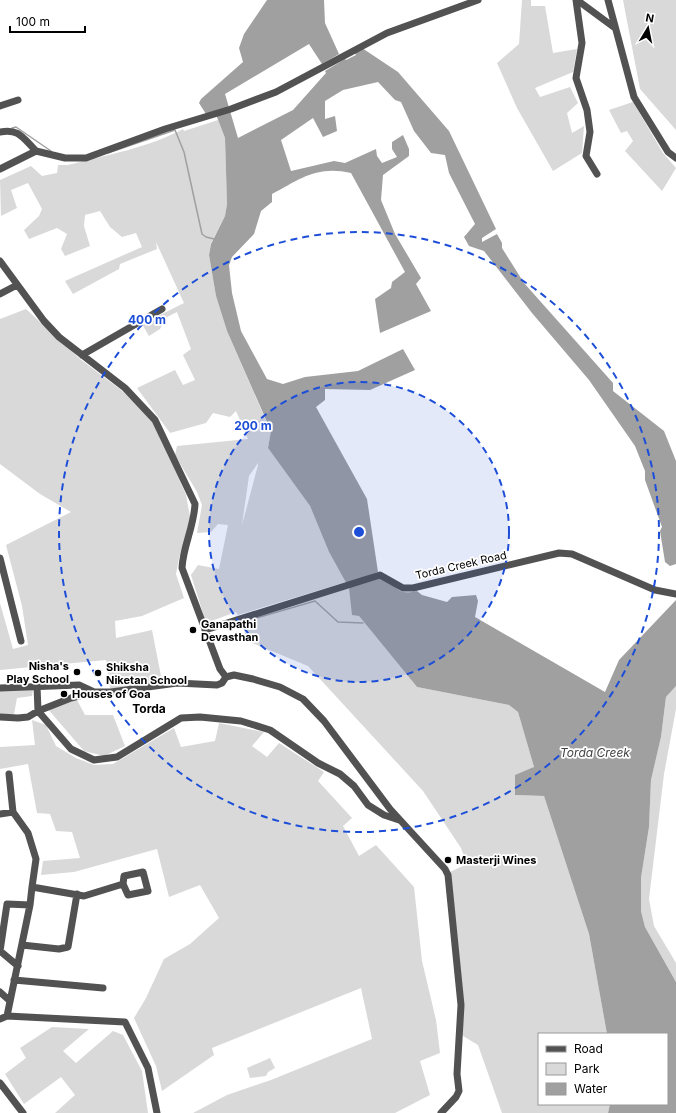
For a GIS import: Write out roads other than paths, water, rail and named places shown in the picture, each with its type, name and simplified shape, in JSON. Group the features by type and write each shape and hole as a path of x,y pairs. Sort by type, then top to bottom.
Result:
{"street":[{"path":"0,132 10,130 18,133 36,151 64,158 86,158 164,129 231,109 276,92 387,32 478,0"},
{"path":"576,0 615,28"},
{"path":"576,0 582,43 576,78 587,110 590,132 586,156 597,174"},
{"path":"608,0 634,97 668,152 676,158"},
{"path":"0,106 18,100"},
{"path":"0,169 36,151"},
{"path":"0,261 44,321 59,337 125,388 156,420 195,504 194,520 183,556 182,568 220,669 226,677"},
{"path":"0,294 17,285"},
{"path":"82,355 162,309"},
{"name":"Torda Creek Road","path":"206,630 369,578 384,576 403,588 413,588 566,552 654,590 676,594"},
{"path":"0,558 21,640"},
{"path":"0,717 23,717 72,698 94,692 112,692 177,683 222,684 226,677 234,675 280,687 302,699 324,721 400,820 445,869 448,875 461,1004 457,1066 459,1092 441,1113"},
{"path":"0,688 79,685 94,692"},
{"path":"37,686 38,711 71,749 94,760 117,757 181,718 200,717 240,722 270,730 318,763 340,774 354,786 368,805 384,815 400,820"},
{"path":"9,774 13,812 28,833 36,859 30,905 18,966 10,1001 3,1018 126,1022 148,1068 157,1113"},
{"path":"0,814 13,812"},
{"path":"32,887 84,896 124,884"},
{"path":"22,945 59,949 68,947 77,894"},
{"path":"18,966 0,951 4,903 30,905"},
{"path":"14,980 103,988"},
{"path":"0,992 10,1001"},
{"path":"0,1083 23,1113"}],"water":[{"name":"Torda Creek","path":"267,0 324,0 325,23 339,54 322,64 309,44 225,94 238,138 293,110 326,73 325,71 345,59 346,60 356,55 355,53 362,48 398,72 449,131 496,229 482,238 482,242 497,234 502,243 502,248 524,283 613,383 613,391 664,431 676,461 676,564 670,566 665,562 660,531 662,527 645,480 645,471 635,446 589,380 532,313 484,251 469,246 464,237 475,224 449,173 445,155 431,153 414,131 401,102 395,100 378,82 343,90 325,101 325,119 335,116 337,131 323,137 313,118 281,140 291,171 334,161 345,163 376,149 377,156 382,163 397,157 392,149 392,142 403,135 409,149 409,156 383,175 381,200 395,234 421,278 416,284 431,311 380,333 375,299 391,288 392,282 405,272 351,173 339,171 318,172 300,179 272,194 272,202 261,211 254,234 232,257 229,265 232,293 241,331 267,379 283,384 305,377 358,371 403,349 415,370 370,390 325,389 325,400 316,407 367,499 378,572 367,576 377,577 388,581 401,591 417,591 422,595 447,602 452,597 476,595 478,601 475,617 605,692 619,660 676,600 676,686 666,697 661,737 651,780 649,827 641,878 641,911 645,927 676,982 676,1113 608,1113 610,1105 668,1105 668,1033 607,1033 589,934 544,796 515,795 515,775 534,767 518,712 509,705 417,687 359,616 352,615 349,588 329,552 310,506 268,448 271,431 227,331 216,296 209,255 211,244 225,216 227,204 225,138 215,112 206,114 199,103 201,99 243,62 239,48 244,34"}],"waterway":[{"path":"12,128 16,127 51,151"},
{"path":"108,153 175,130 184,152 202,234 206,237 214,239"},
{"path":"253,619 315,601 338,622 363,623"}],"place":[{"name":"Ganapathi Devasthan","path":"193,630"},
{"name":"Nisha's Play School","path":"77,672"},
{"name":"Shiksha Niketan School","path":"98,673"},
{"name":"Houses of Goa","path":"64,694"},
{"name":"Masterji Wines","path":"448,860"}],"district":[{"name":"Torda","path":"149,709"}]}
